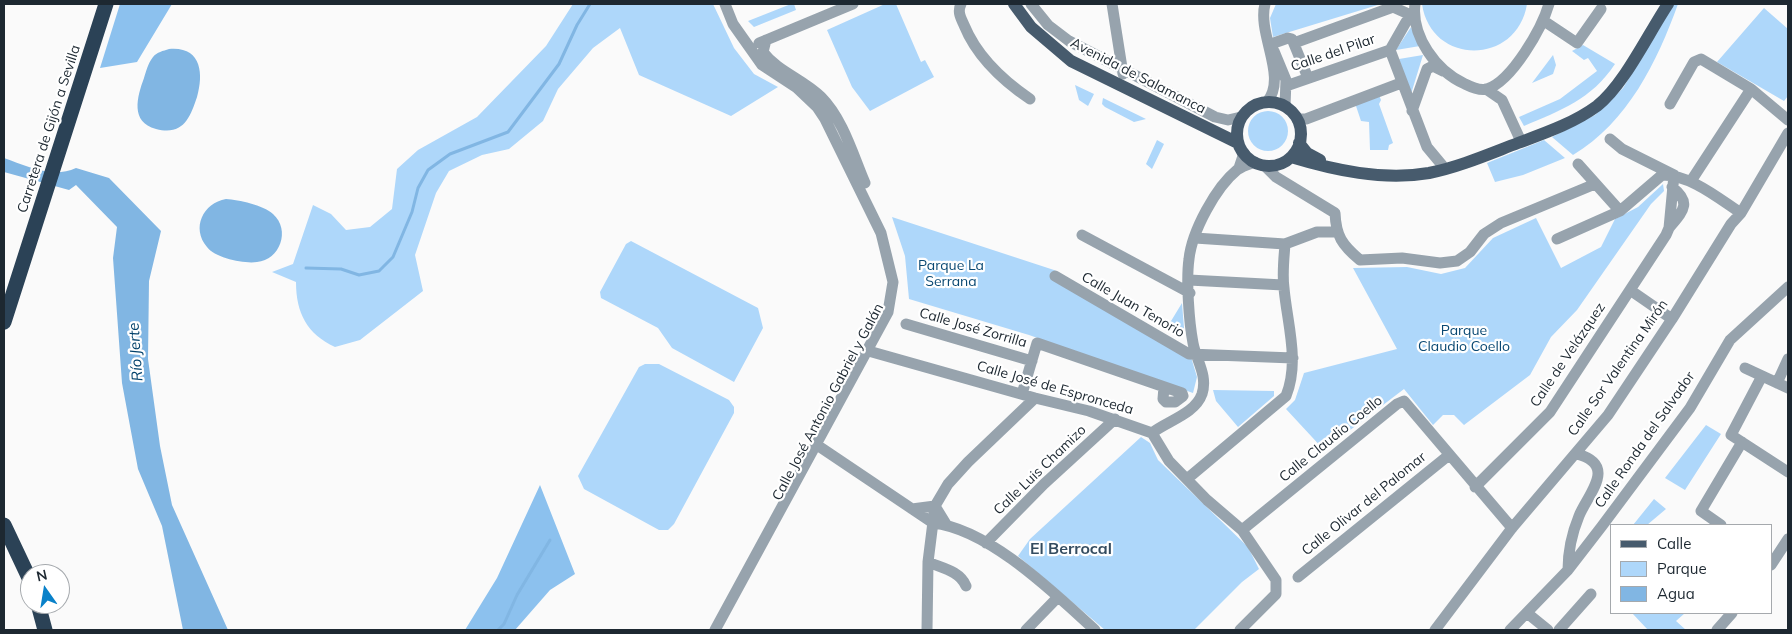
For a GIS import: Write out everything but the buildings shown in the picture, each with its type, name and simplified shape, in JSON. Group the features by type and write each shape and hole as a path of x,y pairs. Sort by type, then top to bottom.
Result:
{"highway":[{"name":"Carretera de Gijón a Sevilla","path":"6,316 106,4"},
{"path":"4,525 22,564"},
{"path":"41,614 45,630"}],"main road":[{"name":"Avenida de Salamanca","path":"1014,4 1031,27 1071,61 1124,89 1210,130 1241,148"},
{"path":"1299,143 1307,153 1324,162 1393,170 1418,170 1442,165 1520,137 1551,125 1592,100 1608,85 1621,68 1660,4"},
{"path":"1291,157 1351,172 1403,176 1429,173 1451,167 1535,136 1572,120 1597,105 1620,82 1668,4"},
{"path":"1267,102 1284,106 1297,119 1300,126 1299,143 1291,157 1268,167 1241,148 1239,121 1248,109 1267,102"},
{"name":"Avenida de Salamanca","path":"1210,130 1226,130 1239,121"}],"street":[{"path":"725,4 733,24 750,46 762,38 835,4"},
{"path":"740,33 762,38 853,4"},
{"path":"1031,4 1048,25 1069,41 1215,117 1239,121"},
{"path":"1112,4 1124,89"},
{"path":"1265,4 1263,27 1276,82 1267,102"},
{"path":"1415,4 1413,16 1427,49 1443,71"},
{"path":"1502,100 1507,76 1544,21 1549,4"},
{"path":"960,5 959,12 972,45 993,69 1030,99"},
{"path":"1294,42 1393,7 1413,16"},
{"path":"1544,21 1577,43 1601,9"},
{"path":"1413,16 1406,22 1390,50 1427,147 1442,165"},
{"path":"1263,27 1286,80 1284,106"},
{"path":"762,38 763,52 772,63"},
{"path":"1271,44 1288,38 1294,42 1308,78"},
{"name":"Calle José Antonio Gabriel y Galán","path":"715,630 872,352 894,311 898,298 899,279 893,244 831,110 821,97 797,78 772,63 750,46"},
{"name":"Calle José Antonio Gabriel y Galán","path":"723,630 888,312 893,282 881,232 825,119 817,107 797,88 762,65 750,46"},
{"path":"1412,111 1425,73 1427,49"},
{"name":"Calle del Pilar","path":"1286,86 1390,50"},
{"path":"1670,104 1694,62 1701,59 1751,89 1788,120"},
{"path":"1425,73 1430,67 1443,71 1473,88 1486,90 1502,100 1520,137"},
{"path":"1486,90 1507,76"},
{"path":"1297,119 1306,119 1401,83"},
{"path":"1690,182 1751,89"},
{"name":"Calle Sor Valentina Mirón","path":"1435,630 1512,528 1577,454 1608,415 1672,319 1731,224 1741,213 1788,133"},
{"path":"1610,139 1622,149 1690,182 1741,213"},
{"path":"1240,630 1276,594 1278,585 1242,530 1169,461 1152,433 1192,408 1202,395 1204,379 1193,344 1189,260 1195,238 1216,195 1239,168 1241,148"},
{"path":"1578,164 1620,211"},
{"path":"1239,168 1268,167 1335,213 1336,232 1348,250 1360,260 1402,258 1440,263 1457,261 1470,252 1484,234 1501,223 1595,184"},
{"path":"1557,239 1620,211 1662,175 1674,175"},
{"name":"Calle de Velázquez","path":"1475,487 1550,412 1630,290 1669,228 1674,175"},
{"path":"1195,238 1285,244 1317,232 1336,232"},
{"path":"1082,234 1190,293"},
{"path":"1187,479 1281,402 1290,385 1293,358 1283,285 1285,244"},
{"name":"Calle Juan Tenorio","path":"1055,276 1179,350 1197,354"},
{"path":"1189,280 1283,285"},
{"name":"Calle Ronda del Salvador","path":"1510,630 1568,570 1690,408 1730,340 1788,287"},
{"path":"1630,290 1672,319"},
{"name":"Calle José Zorrilla","path":"906,324 1032,361"},
{"name":"Calle José Zorrilla","path":"1022,394 1037,343 1164,387"},
{"name":"Calle José de Espronceda","path":"872,352 1116,419 1152,433"},
{"path":"1197,354 1293,358"},
{"path":"1777,383 1788,359"},
{"path":"1745,368 1788,388"},
{"path":"1762,376 1731,435 1788,472"},
{"path":"927,630 928,562 935,506 948,484 968,462 1035,398"},
{"name":"Calle Claudio Coello","path":"1242,530 1397,404 1404,401 1475,487 1512,528"},
{"name":"Calle Luis Chamizo","path":"986,543 1044,484 1116,419"},
{"path":"1720,524 1701,511 1742,442"},
{"path":"819,447 932,523 946,524 986,543 1014,561 1058,596 1095,630"},
{"path":"1568,570 1568,555 1579,516 1599,480 1597,467 1586,457 1577,454"},
{"name":"Calle Olivar del Palomar","path":"1298,576 1448,455"},
{"path":"912,509 935,506"},
{"path":"935,506 946,524"},
{"path":"1772,562 1788,539"},
{"path":"928,562 956,573 963,579 966,586"},
{"path":"1559,630 1591,594"},
{"path":"1026,630 1058,596"},
{"path":"1527,613 1548,630"},
{"path":"1718,630 1731,614"}],"green space":[{"path":"573,4 713,4 734,48 754,74 778,87 731,116 639,75 620,28 593,48 558,89 543,121 509,149 482,155 449,171 436,193 415,255 423,291 360,340 335,347 317,336 310,329 301,313 296,282 272,272 293,264 313,205 331,214 346,230 370,227 392,209 397,169 418,150 477,117 546,46"},
{"path":"794,4 796,10 754,27 748,21"},
{"path":"885,4 896,4 921,62 925,60 934,77 870,111 852,87 827,30"},
{"path":"1276,4 1381,4 1273,37 1270,18"},
{"path":"1422,4 1527,4 1520,24 1508,39 1492,48 1474,50 1457,48 1441,39 1429,24"},
{"path":"1674,4 1678,4 1670,26 1650,69 1638,89 1610,126 1573,155 1552,137 1595,115 1623,88"},
{"path":"1764,8 1788,29 1788,96 1784,101 1717,62"},
{"path":"1411,27 1420,46 1396,50"},
{"path":"1583,45 1615,64 1596,87 1585,95 1563,109 1524,126 1519,117 1560,99 1597,71 1588,58 1584,60 1572,51"},
{"path":"1423,55 1411,94 1399,59"},
{"path":"1553,55 1556,65 1553,74 1532,83"},
{"path":"1075,85 1094,94 1088,106 1079,100"},
{"path":"1379,95 1381,100 1379,104 1393,143 1389,145 1388,150 1370,150 1369,122 1361,121 1355,103"},
{"path":"1103,98 1146,119 1134,122 1105,107 1102,104"},
{"path":"1272,111 1279,114 1285,120 1288,131 1287,139 1279,148 1272,151 1264,151 1257,148 1249,139 1248,127 1251,120 1260,112"},
{"path":"1157,140 1164,144 1152,169 1146,164"},
{"path":"1544,140 1565,158 1523,175 1495,182 1487,163"},
{"name":"Parque Claudio Coello","path":"1663,184 1664,191 1651,204 1577,310 1551,337 1530,375 1464,425 1454,415 1443,415 1433,425 1404,389 1324,450 1286,409 1295,400 1304,373 1397,349 1353,268 1407,267 1441,274 1465,268 1493,238 1536,218 1561,268 1601,247 1615,219 1638,207"},
{"name":"Parque La Serrana","path":"892,217 1054,270 1172,339 1191,357 1197,377 1193,393 1029,335 909,299 905,256"},
{"path":"631,241 758,308 763,328 734,382 672,348 658,328 601,298 600,292 626,244"},
{"path":"1182,303 1184,328 1181,330 1168,326"},
{"path":"645,364 659,364 729,400 734,407 734,413 674,524 668,530 659,530 584,489 578,476 639,367"},
{"path":"1213,390 1274,391 1274,396 1238,427 1216,401"},
{"path":"1706,425 1721,434 1685,490 1665,478"},
{"path":"1141,437 1150,443 1158,460 1248,547 1259,569 1242,582 1194,630 1105,630 1018,556 1030,539"},
{"path":"1654,499 1666,509 1648,524 1634,524"},
{"path":"1633,614 1684,614 1676,621 1686,630 1648,630"}],"shaded area":[{"path":"120,4 172,4 137,62 100,68"},
{"path":"540,485 575,574 550,590 515,630 465,630 497,578"}],"water":[{"path":"169,49 180,49 194,57 200,70 200,79 197,97 184,124 173,130 165,130 148,126 142,121 139,115 138,101 141,85 151,59 158,53"},
{"name":"Río Jerte","path":"4,158 31,168 49,172 67,171 76,168 109,178 161,231 149,281 148,359 160,446 172,505 228,630 183,630 162,526 138,469 122,383 113,258 117,227 76,185 69,190 4,172"},
{"path":"226,199 257,206 273,214 281,228 282,236 277,250 272,256 257,262 245,262 223,257 207,247 202,240 200,232 202,217 211,206 218,201"}],"waterway":[{"path":"306,268 341,269 359,275 379,271 393,257 412,212 418,188 428,170 450,154 508,132 559,64 577,25 590,4"},
{"path":"498,630 504,624 517,595 550,540"}],"district":[{"name":"El Berrocal","path":"1071,549"}]}
